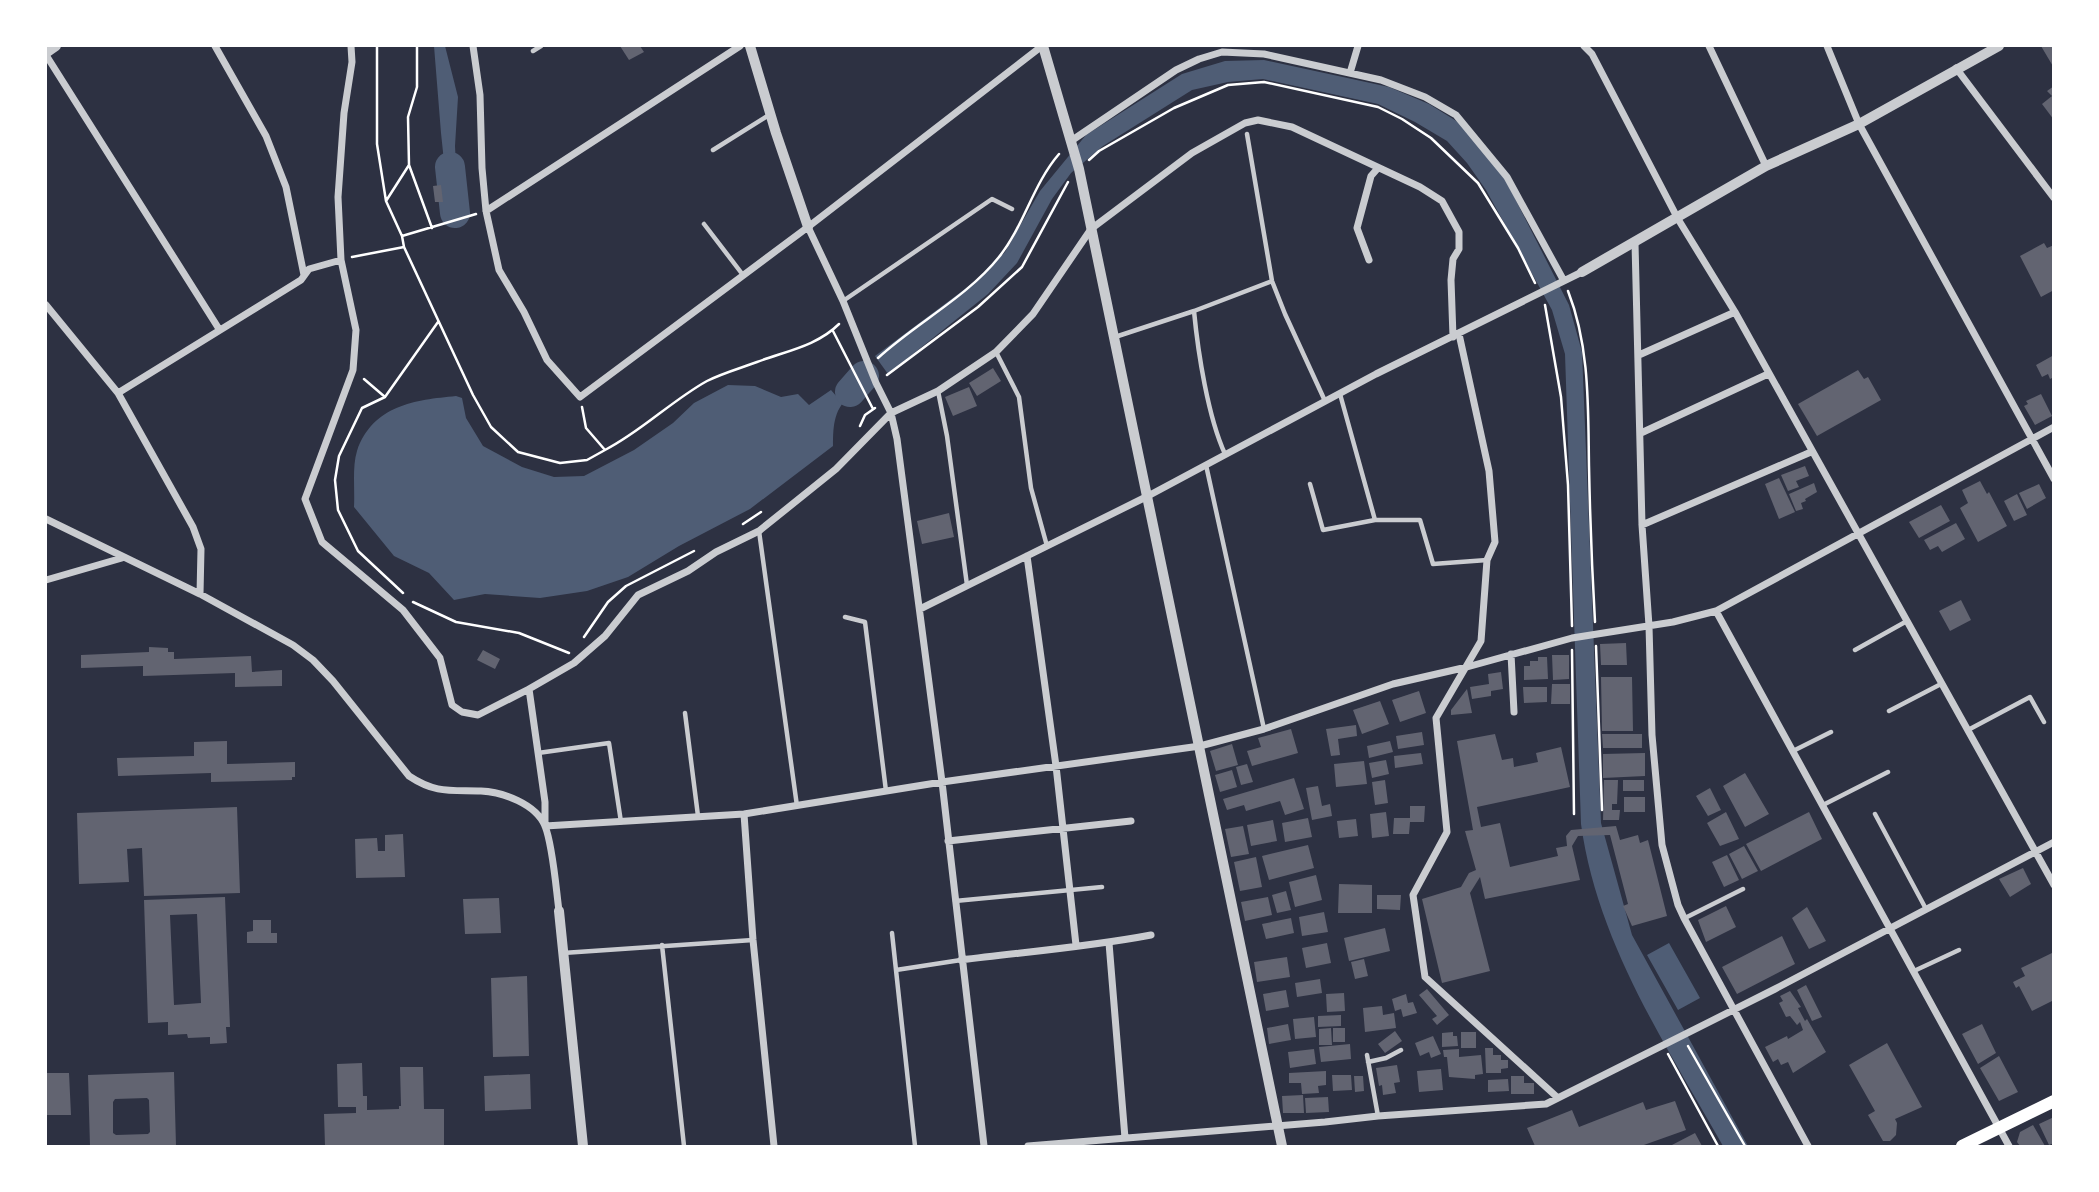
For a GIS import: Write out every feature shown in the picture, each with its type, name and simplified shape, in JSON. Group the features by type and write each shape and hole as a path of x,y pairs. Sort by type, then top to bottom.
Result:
{"main road":[{"path":"1962,1146 2053,1101"}],"street":[{"path":"56,46 46,54 219,329"},
{"path":"215,46 266,136 286,187 304,275"},
{"path":"351,46 352,62 339,171 341,260 356,330 353,369 305,499 322,542 403,610 440,658 452,705 462,712 478,715 575,663 606,636 638,595 688,571 716,552 759,531 836,469 891,413 938,391 996,352 1033,314 1091,229 1192,153 1245,123 1258,120 1292,127 1420,187 1442,201 1459,232 1459,249 1453,259 1451,271 1456,335 1489,471 1494,542 1487,560 1481,641 1436,718 1447,832 1413,895 1424,977 1558,1098"},
{"path":"473,46 480,95 486,211 499,270 524,312 547,360 580,397 808,227 1042,46 1079,167 1282,1146"},
{"path":"486,211 740,46"},
{"path":"750,46 808,227 891,413 897,439 942,782 984,1146"},
{"path":"1350,73 1358,46"},
{"path":"1584,46 1591,54 1678,219 1735,312 2053,886"},
{"path":"1709,46 1766,166"},
{"path":"1827,46 1858,124 2053,479"},
{"path":"920,609 1582,272 1766,166 1858,124 1999,46"},
{"path":"1072,143 1176,70 1222,52 1264,54 1381,80 1424,97 1456,115 1507,177 1563,281"},
{"path":"1956,68 2053,198"},
{"path":"1369,260 1357,228 1371,176 1378,168"},
{"path":"1635,243 1642,525 1649,626 1652,735 1662,845 1684,919 1808,1146"},
{"path":"118,393 301,280 309,269 341,260"},
{"path":"46,305 118,393 193,527 201,549 200,594"},
{"path":"1639,355 1735,312"},
{"path":"1641,433 1768,374"},
{"path":"545,826 744,814 942,782 1200,746 1264,729 1393,684 1578,638 1716,611 2053,427"},
{"path":"1642,525 1811,452"},
{"path":"46,519 271,631 313,660 409,776 422,785 437,790 481,791 503,795 533,811 545,826"},
{"path":"1027,556 1056,766 1076,945"},
{"path":"46,580 122,558"},
{"path":"1716,611 2009,1146"},
{"path":"1511,654 1514,712"},
{"path":"529,689 545,802 545,826 559,911 583,1146"},
{"path":"744,814 753,940 775,1146"},
{"path":"948,841 1131,821"},
{"path":"1028,1146 1546,1104 1775,989 2053,842"},
{"path":"961,960 1109,943 1151,935"},
{"path":"1109,943 1125,1138"},
{"path":"1135,1137 1136,1146"}],"lane":[{"path":"533,51 541,46"},
{"path":"713,150 770,114"},
{"path":"1247,134 1272,281 1325,401"},
{"path":"843,301 992,198 1012,209"},
{"path":"704,223 743,276"},
{"path":"1115,337 1272,281"},
{"path":"1194,311 1197,345 1218,439 1225,454"},
{"path":"996,352 1020,397 1031,488 1047,546"},
{"path":"938,391 947,436 967,586"},
{"path":"1340,393 1375,520"},
{"path":"1206,465 1264,729"},
{"path":"1310,484 1323,530 1375,520 1420,520 1433,564 1487,560"},
{"path":"759,531 797,807"},
{"path":"845,617 865,622 886,791"},
{"path":"1855,650 1907,621"},
{"path":"1889,712 1941,684"},
{"path":"1968,730 2030,697 2044,722"},
{"path":"685,713 698,817"},
{"path":"1793,751 1830,732"},
{"path":"537,753 609,743 621,822"},
{"path":"1823,805 1888,772"},
{"path":"1875,814 1926,909"},
{"path":"955,901 1102,887"},
{"path":"1684,919 1743,889"},
{"path":"892,933 915,1146"},
{"path":"562,953 753,940"},
{"path":"662,945 684,1146"},
{"path":"1914,971 1959,950"},
{"path":"896,970 961,960"},
{"path":"1368,1062 1387,1058 1401,1049"},
{"path":"1367,1055 1378,1116"}],"path":[{"path":"377,46 377,144 386,201 438,322 491,427 518,452 560,463 587,460 629,438 708,381 804,346 832,330 846,317"},
{"path":"417,46 417,87 408,117 409,165 432,228"},
{"path":"870,363 951,300 999,256 1021,221 1047,168 1072,143"},
{"path":"386,201 409,165"},
{"path":"876,383 978,307 1022,267 1064,186 1079,167"},
{"path":"402,236 486,211"},
{"path":"341,260 404,247"},
{"path":"1563,281 1575,309 1585,354 1593,636 1602,810"},
{"path":"404,593 358,551 338,510 335,480 339,456 362,408 386,397 438,322"},
{"path":"832,330 873,409"},
{"path":"353,369 386,397"},
{"path":"580,397 586,428 606,450"},
{"path":"858,431 865,415 885,401"},
{"path":"740,526 770,505"},
{"path":"579,644 608,602 626,586 703,545"},
{"path":"411,601 456,622 519,633 572,654"},
{"path":"1682,1036 1745,1146"},
{"path":"1664,1045 1673,1067 1718,1146"}],"water":[{"path":"434,46 445,46 458,97 455,146 458,208 449,209"},
{"path":"1264,60 1389,87 1429,104 1458,122 1503,175 1569,305 1582,352 1601,823 1632,935 1748,1146 1723,1146 1657,1031 1618,951 1589,868 1581,824 1565,354 1552,310 1486,190 1447,141 1378,104 1263,79 1228,82 1192,90 1103,146 1071,173 1052,199 1017,263 988,294 888,374 875,356 977,280 1005,252 1040,191 1086,135 1182,74 1225,61"},
{"path":"728,385 755,386 781,397 798,394 809,405 831,390 837,397 847,390 852,395 838,411 834,424 833,446 750,509 679,546 628,577 587,591 540,598 485,594 454,600 429,573 394,556 354,507 355,457 364,436 385,414 411,403 456,396 462,398 466,418 483,446 522,467 554,477 584,476 634,450 673,423 694,403"},
{"path":"1669,943 1700,998 1678,1010 1647,955"}],"building":[{"path":"620,46 640,46 644,52 629,60"},
{"path":"2041,46 2054,46 2054,68"},
{"path":"2054,86 2054,120 2042,104 2052,96 2047,91"},
{"path":"441,185 443,202 435,202 433,186"},
{"path":"2044,243 2047,248 2054,245 2054,290 2041,297 2020,256"},
{"path":"2054,355 2054,377 2050,379 2048,374 2042,377 2036,365"},
{"path":"993,368 1001,381 977,396 969,383"},
{"path":"1858,370 1864,379 1868,377 1881,400 1817,436 1798,404"},
{"path":"969,387 977,406 953,416 945,397"},
{"path":"2041,394 2052,416 2035,425 2024,406 2028,404 2026,401"},
{"path":"1805,466 1809,476 1796,481 1799,487 1788,491 1781,475"},
{"path":"1779,478 1795,512 1779,519 1765,484"},
{"path":"1980,481 2007,526 1978,542 1960,508 1968,503 1962,490"},
{"path":"1814,483 1817,492 1801,503 1803,509 1796,511 1789,494"},
{"path":"2039,484 2046,498 2027,509 2019,493"},
{"path":"2017,494 2027,515 2014,521 2004,501"},
{"path":"1941,505 1950,521 1919,538 1909,522"},
{"path":"949,513 954,537 922,544 917,521"},
{"path":"1956,523 1965,539 1942,552 1938,546 1930,550 1924,540"},
{"path":"1961,600 1971,620 1950,631 1939,611"},
{"path":"1626,643 1627,665 1601,665 1600,644"},
{"path":"149,647 168,648 168,652 174,652 174,659 251,656 252,672 282,670 282,686 235,687 235,673 143,676 143,666 81,668 81,655 149,652"},
{"path":"483,650 500,659 495,669 477,660"},
{"path":"1552,655 1569,655 1569,679 1553,680"},
{"path":"1538,657 1547,657 1548,679 1524,680 1524,666 1530,666 1530,661 1538,661"},
{"path":"1501,672 1503,689 1491,691 1491,696 1472,699 1470,687 1489,684 1488,674"},
{"path":"1601,677 1632,677 1633,731 1602,731"},
{"path":"1552,684 1570,684 1570,704 1551,704"},
{"path":"1523,687 1547,687 1547,702 1524,703"},
{"path":"1467,689 1472,713 1451,715 1451,710"},
{"path":"1419,691 1426,713 1400,722 1392,700"},
{"path":"1380,701 1389,724 1362,734 1353,710"},
{"path":"1356,725 1357,736 1338,739 1340,755 1331,756 1326,729"},
{"path":"1291,729 1298,753 1252,766 1247,751 1261,747 1258,738"},
{"path":"1422,732 1424,745 1398,749 1396,736"},
{"path":"1495,734 1502,760 1513,758 1514,767 1538,762 1536,753 1561,747 1570,787 1477,807 1481,827 1500,823 1510,867 1558,856 1556,848 1567,846 1566,836 1571,830 1616,826 1620,840 1638,835 1640,843 1648,840 1667,916 1632,926 1623,906 1628,904 1610,835 1578,836 1572,846 1580,880 1485,899 1480,877 1470,893 1490,971 1442,983 1422,899 1461,887 1469,873 1476,870 1465,831 1473,830 1457,741"},
{"path":"1602,734 1642,734 1642,748 1603,748"},
{"path":"227,741 227,764 295,762 295,777 292,777 292,780 211,782 211,773 118,776 117,758 194,756 194,742"},
{"path":"1390,741 1393,752 1369,758 1367,746"},
{"path":"1232,744 1238,765 1216,771 1210,751"},
{"path":"1421,753 1423,764 1395,768 1394,756"},
{"path":"1645,753 1645,776 1603,778 1603,754"},
{"path":"1386,760 1389,774 1372,778 1369,763"},
{"path":"1364,761 1367,784 1336,787 1334,764"},
{"path":"1247,764 1253,782 1241,785 1236,767"},
{"path":"1232,770 1237,787 1220,792 1215,775"},
{"path":"1745,773 1769,814 1745,827 1723,786"},
{"path":"1294,778 1304,809 1285,815 1280,801 1246,811 1244,805 1227,810 1223,799"},
{"path":"1385,780 1388,803 1375,805 1372,782"},
{"path":"1604,780 1618,780 1617,804 1612,804 1612,810 1620,810 1619,820 1603,820"},
{"path":"1623,780 1644,780 1644,791 1623,791"},
{"path":"1318,786 1322,806 1330,804 1332,816 1312,820 1306,788"},
{"path":"1710,788 1721,810 1708,816 1696,796"},
{"path":"1624,797 1645,797 1645,812 1624,812"},
{"path":"1410,806 1425,806 1424,822 1410,822 1409,834 1393,834 1394,818 1410,818"},
{"path":"237,807 240,893 144,896 142,848 127,849 129,882 79,884 77,813"},
{"path":"1386,812 1389,836 1372,838 1370,814"},
{"path":"1726,812 1739,839 1720,846 1707,823"},
{"path":"1809,812 1822,839 1761,871 1746,844"},
{"path":"1308,818 1312,837 1285,842 1282,823"},
{"path":"1356,819 1358,836 1339,838 1337,821"},
{"path":"1273,820 1277,841 1251,846 1247,825"},
{"path":"1243,826 1249,854 1231,857 1225,829"},
{"path":"403,834 405,877 356,878 355,839 377,838 378,851 385,851 385,835"},
{"path":"1308,845 1314,868 1269,880 1262,856"},
{"path":"1744,846 1758,871 1742,879 1729,854"},
{"path":"1727,855 1739,880 1724,887 1712,862"},
{"path":"1256,857 1262,887 1240,891 1234,862"},
{"path":"2023,868 2031,884 2010,897 1999,879"},
{"path":"1316,875 1322,900 1295,907 1289,882"},
{"path":"1339,884 1372,885 1372,913 1338,913"},
{"path":"1286,891 1291,910 1277,913 1272,895"},
{"path":"1377,895 1401,895 1400,910 1377,909"},
{"path":"225,897 230,1027 226,1027 227,1043 210,1044 210,1037 168,1035 168,1022 148,1023 144,900","holes":["197,914 201,1003 174,1005 170,915"]},
{"path":"1268,897 1272,915 1245,921 1241,902"},
{"path":"499,898 501,933 465,934 463,899"},
{"path":"1726,906 1736,927 1706,942 1698,920"},
{"path":"1807,907 1826,941 1809,949 1792,918"},
{"path":"1324,912 1328,932 1302,936 1299,917"},
{"path":"1291,918 1294,933 1266,939 1262,924"},
{"path":"253,920 271,920 271,933 277,933 277,943 247,943 247,932 253,931"},
{"path":"1385,928 1390,951 1349,961 1344,938"},
{"path":"1782,936 1795,964 1737,994 1722,967"},
{"path":"1327,943 1331,963 1306,968 1302,948"},
{"path":"2054,952 2054,1000 2032,1011 2019,986 2016,988 2013,982 2025,976 2021,968"},
{"path":"1287,957 1290,977 1257,982 1254,962"},
{"path":"1364,959 1368,976 1355,979 1351,962"},
{"path":"527,976 529,1056 493,1057 491,978"},
{"path":"1320,979 1322,993 1297,997 1295,983"},
{"path":"1806,985 1822,1017 1812,1021 1797,990"},
{"path":"1427,989 1449,1015 1437,1025 1432,1019 1437,1016 1419,995"},
{"path":"1286,990 1289,1007 1266,1011 1263,994"},
{"path":"1790,991 1801,1007 1798,1008 1805,1021 1807,1019 1826,1052 1793,1073 1788,1062 1781,1065 1778,1059 1773,1062 1765,1047 1803,1030 1800,1022 1797,1025 1790,1016 1786,1017 1779,1003 1783,1001 1780,996"},
{"path":"1344,993 1345,1011 1327,1012 1326,994"},
{"path":"1406,994 1408,1003 1413,1002 1417,1013 1403,1017 1401,1009 1395,1011 1392,999"},
{"path":"1382,1006 1383,1015 1394,1013 1396,1028 1365,1032 1363,1008"},
{"path":"1341,1015 1341,1026 1318,1027 1318,1016"},
{"path":"1314,1017 1316,1037 1295,1039 1293,1019"},
{"path":"1288,1024 1291,1040 1269,1044 1267,1028"},
{"path":"1982,1024 1996,1053 1978,1064 1962,1034"},
{"path":"1331,1028 1332,1045 1319,1045 1319,1029"},
{"path":"1333,1028 1345,1028 1345,1042 1333,1042"},
{"path":"1395,1031 1402,1041 1385,1053 1378,1044"},
{"path":"1453,1032 1453,1036 1457,1036 1458,1046 1442,1047 1442,1033"},
{"path":"1461,1032 1476,1032 1476,1048 1461,1048"},
{"path":"1433,1036 1441,1054 1431,1058 1429,1052 1420,1056 1415,1043"},
{"path":"1887,1043 1922,1107 1895,1119 1896,1135 1890,1141 1883,1141 1868,1115 1875,1111 1849,1065"},
{"path":"1350,1044 1351,1059 1321,1062 1319,1047"},
{"path":"1485,1048 1493,1048 1493,1055 1501,1055 1501,1060 1508,1060 1508,1068 1501,1069 1501,1073 1486,1073"},
{"path":"1314,1049 1316,1064 1290,1068 1288,1052"},
{"path":"1459,1049 1459,1057 1481,1055 1483,1074 1475,1075 1475,1079 1449,1077 1447,1057 1444,1057 1443,1050"},
{"path":"1999,1056 2018,1092 1999,1101 1980,1068"},
{"path":"362,1063 363,1096 367,1096 367,1110 399,1109 400,1067 423,1067 424,1109 444,1109 444,1146 325,1146 324,1114 356,1113 356,1107 338,1107 337,1064"},
{"path":"1397,1065 1400,1082 1394,1083 1396,1093 1383,1095 1376,1068"},
{"path":"1441,1069 1443,1090 1419,1092 1417,1071"},
{"path":"1326,1071 1326,1085 1318,1086 1319,1093 1302,1094 1301,1083 1289,1083 1289,1073"},
{"path":"174,1072 176,1146 90,1146 88,1075","holes":["115,1099 149,1100 148,1134 113,1133"]},
{"path":"46,1073 69,1073 71,1115 46,1115"},
{"path":"530,1074 531,1109 485,1111 484,1076"},
{"path":"1332,1075 1351,1075 1352,1090 1333,1091"},
{"path":"1354,1076 1363,1076 1364,1091 1355,1092"},
{"path":"1511,1076 1524,1076 1524,1083 1534,1083 1534,1094 1511,1094"},
{"path":"1508,1079 1509,1091 1488,1092 1488,1080"},
{"path":"1303,1095 1304,1113 1283,1113 1282,1096"},
{"path":"1328,1097 1329,1112 1306,1113 1305,1098"},
{"path":"1675,1101 1686,1130 1641,1146 1535,1146 1527,1128 1572,1110 1579,1127 1643,1102 1646,1110"},
{"path":"2054,1117 2054,1143 2049,1145 2039,1124"},
{"path":"2033,1125 2045,1146 2020,1146 2017,1142 2020,1132"},
{"path":"1695,1133 1702,1146 1670,1146"}],"waterway":[{"path":"450,167 455,213"},
{"path":"850,392 864,376"}]}
